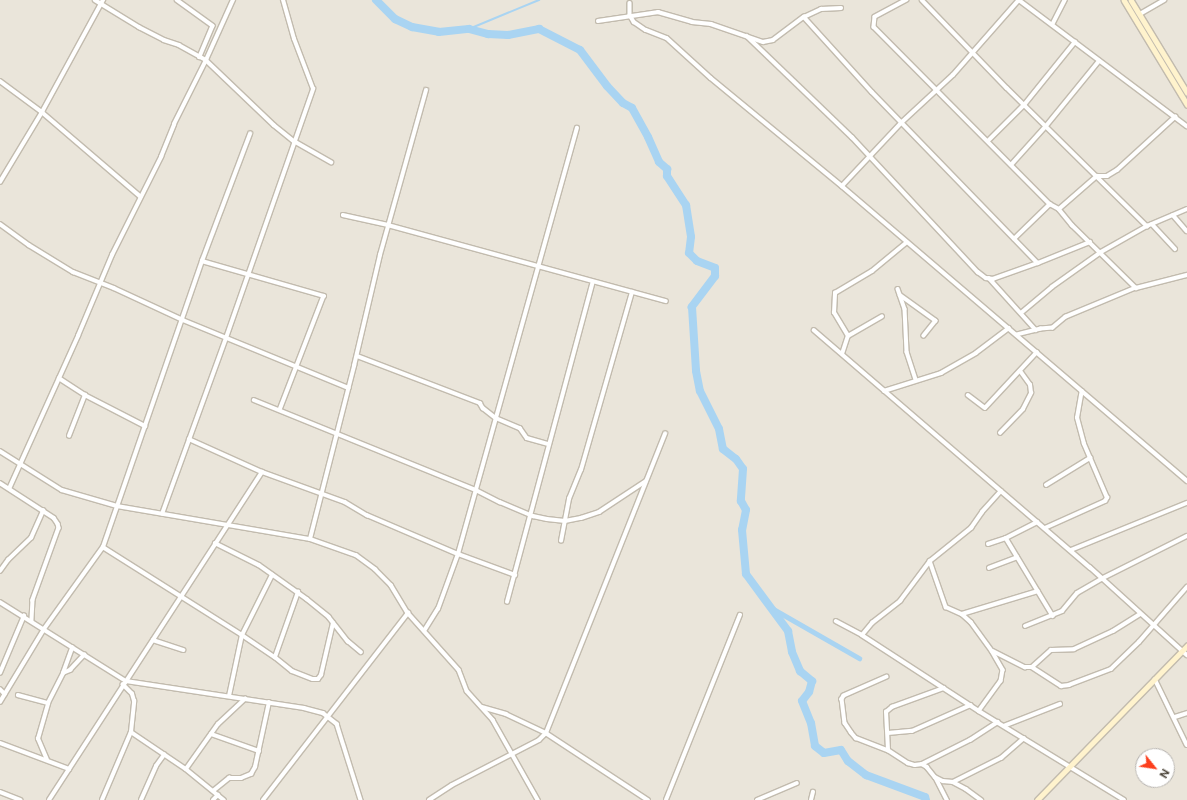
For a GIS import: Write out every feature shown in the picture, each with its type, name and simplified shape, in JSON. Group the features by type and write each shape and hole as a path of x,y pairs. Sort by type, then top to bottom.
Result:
{"main road":[{"path":"1124,0 1187,104"},
{"path":"1131,0 1187,92"},
{"path":"1037,800 1187,646"}],"street":[{"path":"95,0 103,2 164,40 179,45 206,60 274,125 294,141 331,162"},
{"path":"177,0 213,26 200,57"},
{"path":"9,489 100,283 161,157 174,124 206,60 233,0"},
{"path":"162,514 226,338 313,89 294,39 283,0"},
{"path":"907,0 875,17 874,27 1010,165 1050,204 1059,209 1072,225 1136,288"},
{"path":"922,0 1024,105 1146,226"},
{"path":"842,186 868,156 902,122 937,91 1019,0 1187,126"},
{"path":"1052,25 1065,0"},
{"path":"1140,14 1164,0"},
{"path":"0,182 42,112 103,2"},
{"path":"630,3 631,17 634,22 646,30 667,38 712,78 842,186 1187,480"},
{"path":"598,21 658,12 692,22 711,24 763,42 773,40 804,17 821,9 841,8"},
{"path":"804,17 902,122 1038,263"},
{"path":"747,36 852,137 868,156 978,272 989,278 1036,330"},
{"path":"988,141 1024,105 1076,42"},
{"path":"1010,165 1046,126 1099,61"},
{"path":"0,81 42,112 141,197"},
{"path":"310,539 388,225 426,90"},
{"path":"1059,209 1097,176 1107,176 1117,170 1175,117"},
{"path":"424,631 438,609 458,554 577,128"},
{"path":"0,702 44,629 103,547 183,320 202,261 250,134"},
{"path":"1014,239 1050,204"},
{"path":"1022,313 1052,287 1100,252 1146,226 1187,209"},
{"path":"1173,215 1187,231"},
{"path":"343,216 388,225 666,301"},
{"path":"0,224 29,246 73,272 183,320 348,388"},
{"path":"1152,224 1175,249"},
{"path":"848,336 834,313 835,292 872,271 907,242"},
{"path":"989,278 1038,263 1090,242"},
{"path":"202,261 247,276 324,296 280,410"},
{"path":"1017,335 1036,330 1053,328 1066,317 1136,288 1187,275"},
{"path":"507,602 531,515 548,444 594,282"},
{"path":"898,289 905,309 907,352 916,380"},
{"path":"561,541 569,499 581,470 632,292"},
{"path":"900,295 936,322 924,336"},
{"path":"842,354 848,336 882,316"},
{"path":"884,391 941,373 976,353 1009,328"},
{"path":"814,330 1071,550 1101,579 1187,655"},
{"path":"968,395 985,408 1036,352"},
{"path":"356,356 480,403 483,408 496,418 520,428 527,438 548,444"},
{"path":"1000,433 1023,409 1031,392 1030,385 1020,371"},
{"path":"59,378 85,395 145,426"},
{"path":"1044,528 1106,501 1107,495 1084,444 1077,418 1082,391"},
{"path":"70,436 85,395"},
{"path":"254,400 476,490 531,515 547,519 565,521 599,512 647,481"},
{"path":"429,800 452,785 539,740 546,733 665,434"},
{"path":"189,439 262,472 321,495 345,502 367,515 458,554 515,575"},
{"path":"0,451 62,490 117,506 310,539 356,555 376,569 391,585 408,614 459,670 467,691 493,720 538,800"},
{"path":"1046,485 1090,458"},
{"path":"49,800 262,472"},
{"path":"0,483 54,518 59,528 33,600 32,621"},
{"path":"862,635 872,623 900,601 930,561 971,528 982,512 1001,491"},
{"path":"1071,550 1187,503"},
{"path":"0,571 8,560 31,538 43,511"},
{"path":"988,544 1006,538 1038,522"},
{"path":"1025,626 1053,616 1062,611 1077,593 1101,579 1187,536"},
{"path":"1006,538 1053,616"},
{"path":"215,543 258,565 298,592 329,617 348,641 361,652"},
{"path":"103,547 242,635 275,657 292,671 318,679 321,675 334,623"},
{"path":"989,568 1018,557"},
{"path":"930,561 946,607 962,614 971,622 992,651 1003,670 1001,681 979,711"},
{"path":"228,696 242,635 272,575"},
{"path":"992,651 1025,667 1032,668 1052,682 1061,686 1069,685 1111,669 1154,625 1187,587"},
{"path":"962,614 1038,591"},
{"path":"275,657 298,592"},
{"path":"0,602 126,681 304,708 329,717 337,724 342,736 361,800"},
{"path":"263,800 408,614"},
{"path":"1032,668 1051,650 1074,649 1113,631 1140,614"},
{"path":"666,800 740,615"},
{"path":"0,673 24,616"},
{"path":"836,621 862,635 979,711 1124,800"},
{"path":"153,640 183,650"},
{"path":"47,760 38,739 48,703 72,648"},
{"path":"62,673 70,670 84,655"},
{"path":"887,677 844,696 841,704 846,723 856,738 888,750 908,764 922,764 970,740 998,722"},
{"path":"1155,679 1175,717 1187,745"},
{"path":"102,800 131,732 134,701 132,694 124,685"},
{"path":"888,750 886,712 892,707 944,688"},
{"path":"0,689 5,694"},
{"path":"18,695 48,703"},
{"path":"186,770 218,724 244,699"},
{"path":"213,791 229,778 241,778 251,774 255,767 259,751 269,702"},
{"path":"1004,726 1060,704"},
{"path":"888,733 912,731 970,705"},
{"path":"482,707 506,714 546,733 648,800"},
{"path":"1175,717 1187,713"},
{"path":"131,732 186,770 224,800"},
{"path":"211,734 259,751"},
{"path":"935,777 943,782 953,782 1000,758 1024,738"},
{"path":"0,743 69,769"},
{"path":"141,800 156,766 164,755"},
{"path":"922,764 927,767 935,777 947,800"},
{"path":"757,800 797,782"},
{"path":"953,782 981,800"},
{"path":"0,792 21,800"},
{"path":"811,800 814,792"},
{"path":"213,800 218,795"}],"shaded area":[{"path":"0,0 1187,0 1187,800 0,800"}],"waterway":[{"path":"376,0 395,19 412,27 439,32 469,29 488,34 508,35 539,29 580,50 607,86 623,103 632,108 648,137 659,162 667,169 667,176 686,205 691,237 689,253 697,261 715,268 715,276 692,307 696,371 700,391 719,429 723,449 736,459 743,469 741,501 746,510 742,530 746,574 788,631 792,652 800,671 812,681 809,692 802,701 811,723 815,746 824,753 841,750 848,761 866,775 925,797 926,800"},
{"path":"469,29 539,0"},
{"path":"770,607 859,658"}]}
